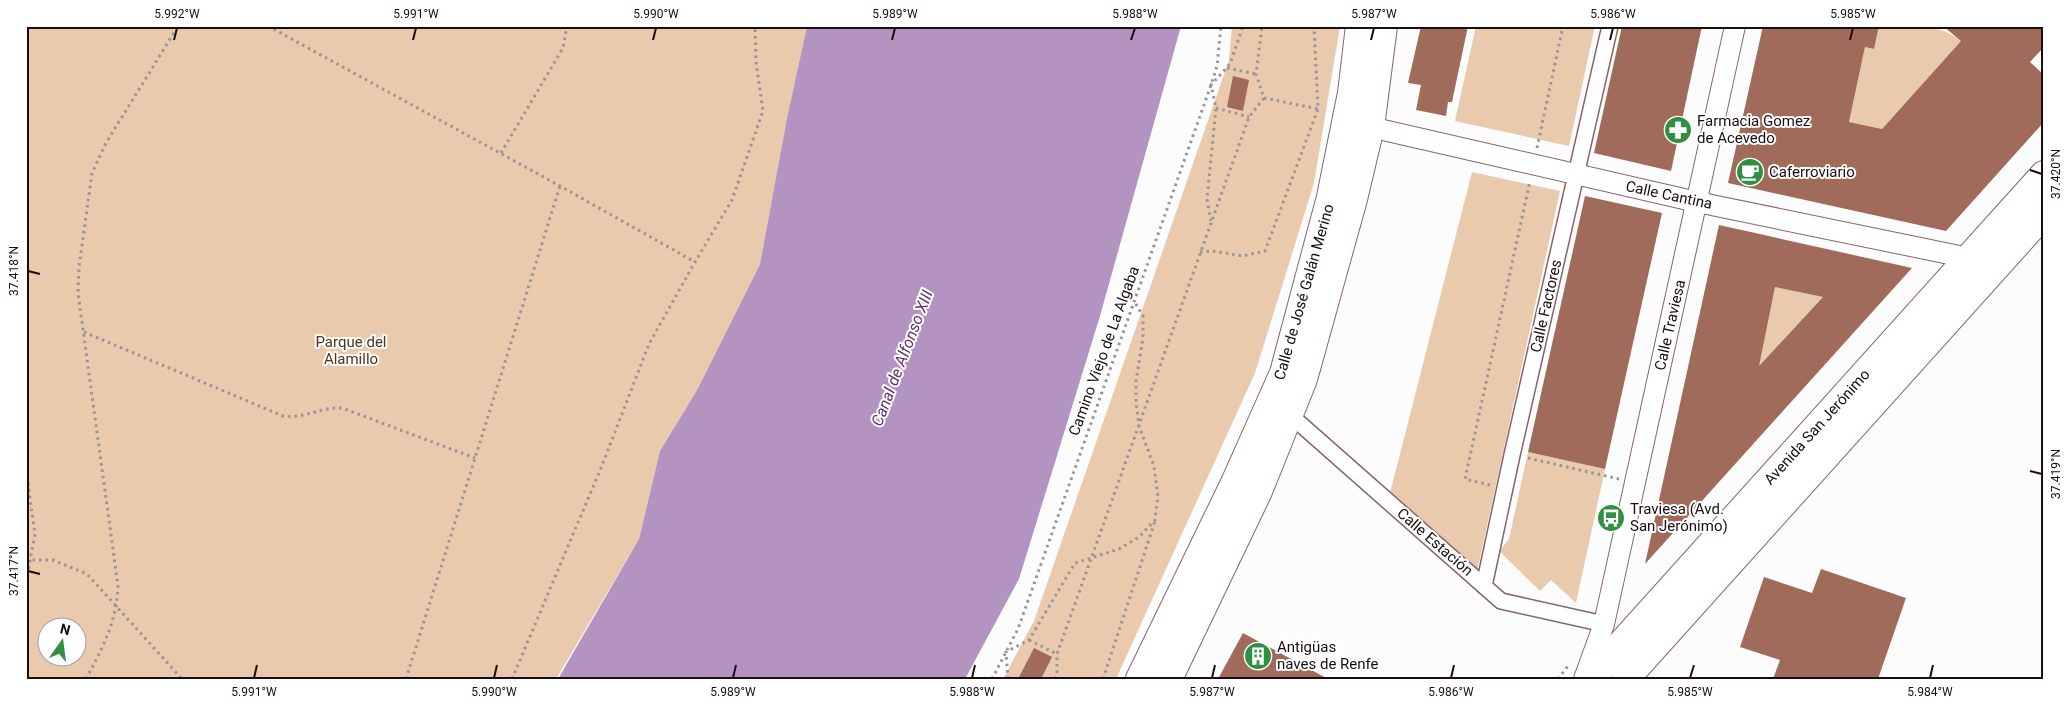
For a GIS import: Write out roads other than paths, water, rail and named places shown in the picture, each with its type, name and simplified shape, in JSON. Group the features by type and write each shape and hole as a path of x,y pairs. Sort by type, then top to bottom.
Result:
{"main road":[{"name":"Calle de José Galán Merino","path":"1140,679 1235,483 1284,373 1331,197 1352,93 1360,26"},
{"name":"Calle de José Galán Merino","path":"1168,679 1258,491 1303,379 1353,199 1370,127 1383,26"},
{"name":"Avenida San Jerónimo","path":"1590,679 2044,175"},
{"name":"Avenida San Jerónimo","path":"1625,679 2044,213"}],"street":[{"name":"Calle Factores","path":"1484,586 1610,26"},
{"name":"Calle Traviesa","path":"1584,679 1604,624 1634,482 1698,202 1735,26"},
{"name":"Calle Cantina","path":"1370,127 1698,202 1969,258"},
{"name":"Calle Estación","path":"1289,414 1501,600 1604,624"},
{"path":"1604,624 1608,638 1619,648 1645,656"}],"water":[{"name":"Canal de Alfonso XIII","path":"807,26 1181,26 1100,316 1019,579 965,679 558,679 639,539 660,451 697,390 760,264 787,118"}],"place":[{"name":"Farmacia Gomez de Acevedo","path":"1678,130"},
{"name":"Caferroviario","path":"1750,172"},
{"name":"Traviesa (Avd. San Jerónimo)","path":"1611,518"},
{"name":"Antigüas naves de Renfe","path":"1258,656"}],"park label":[{"name":"Parque del Alamillo","path":"351,350"}]}
